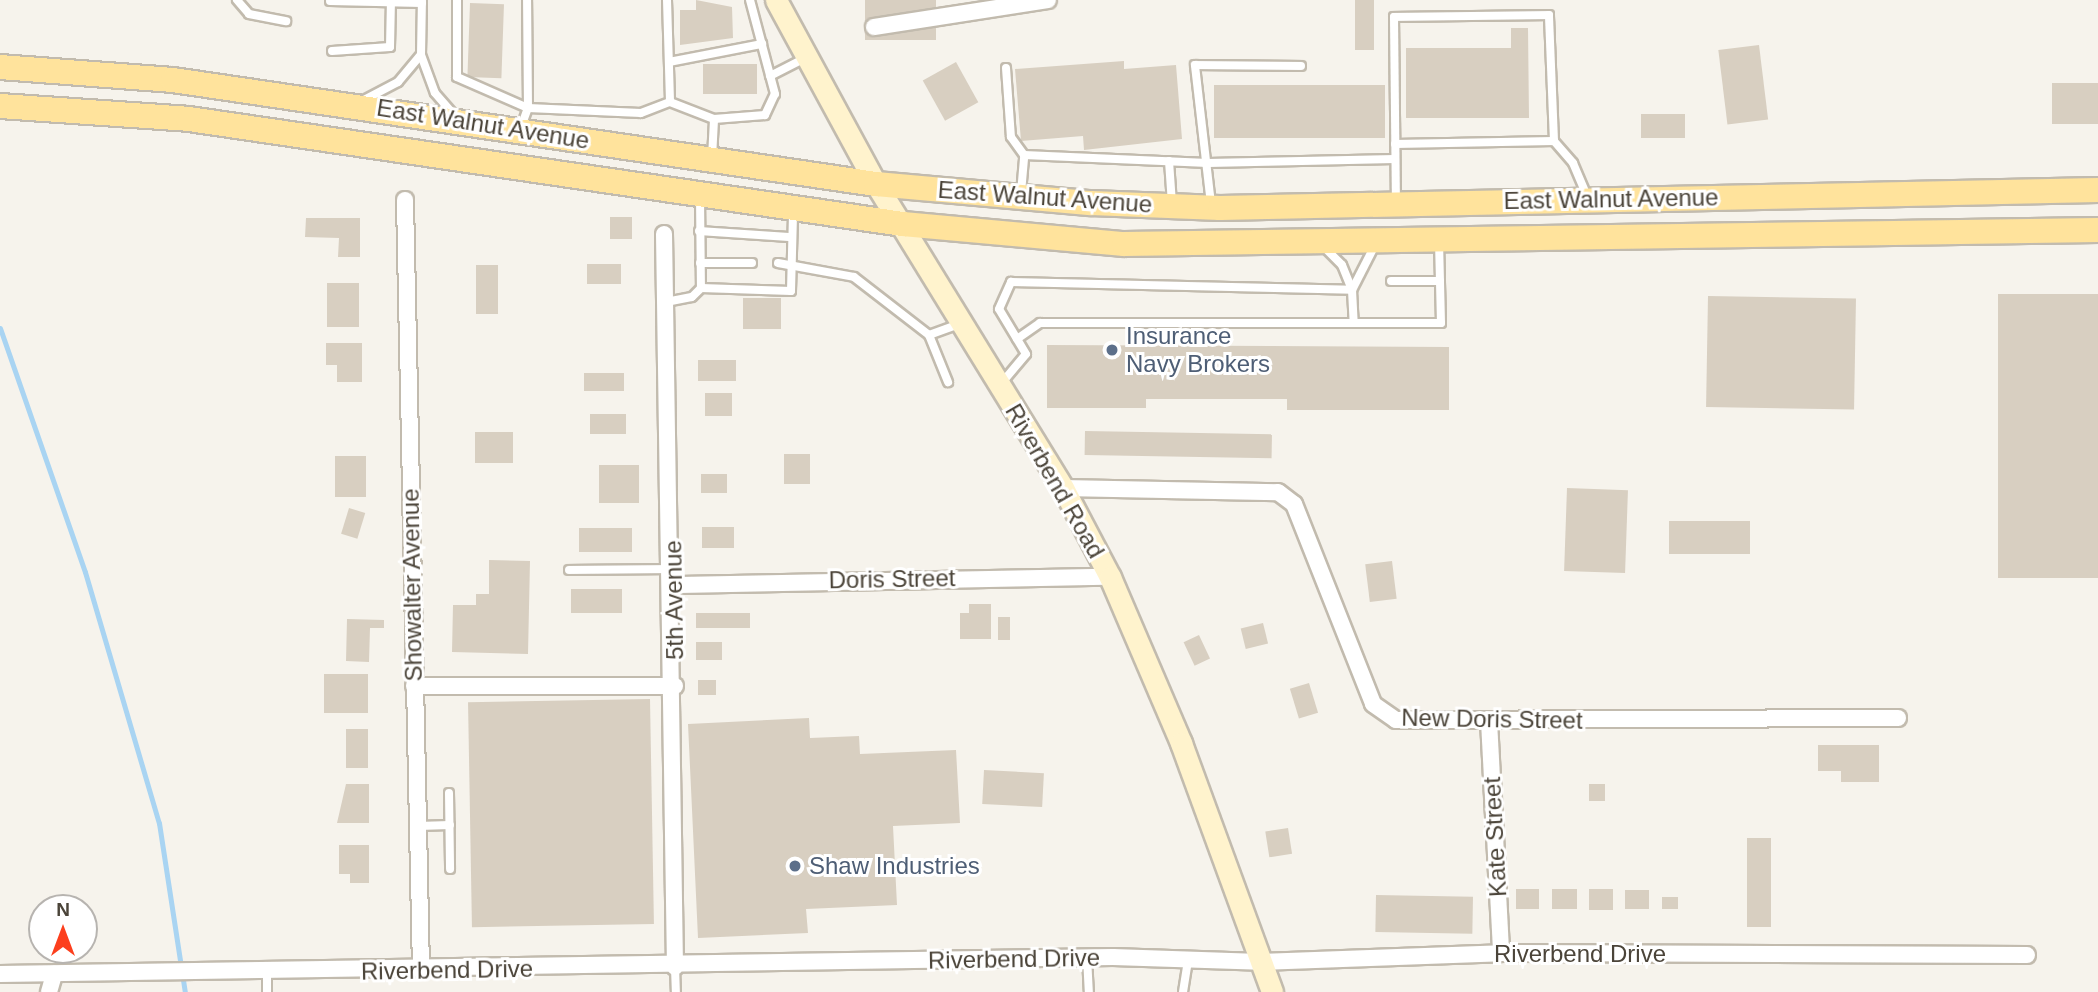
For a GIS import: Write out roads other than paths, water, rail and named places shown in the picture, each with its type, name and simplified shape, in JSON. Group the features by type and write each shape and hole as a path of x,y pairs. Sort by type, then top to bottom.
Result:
{"main road":[{"name":"East Walnut Avenue","path":"0,67 173,80 458,120 524,119 712,159 876,184 1020,197 1172,206 2098,190"},
{"name":"East Walnut Avenue","path":"0,106 189,119 903,224 1124,244 2098,230"},
{"path":"1923,192 1923,232"}],"street":[{"name":"Riverbend Road","path":"776,0 805,58 876,184 1063,488 1110,577 1181,743 1272,992"},
{"path":"874,27 1048,0"},
{"name":"Showalter Avenue","path":"405,200 421,970"},
{"name":"5th Avenue","path":"664,234 674,578 675,967"},
{"name":"New Doris Street","path":"1063,488 1278,492 1294,504 1382,715 1489,721 1898,718"},
{"name":"Doris Street","path":"674,578 1110,577"},
{"path":"414,686 675,686"},
{"name":"Kate Street","path":"1489,721 1501,953"},
{"name":"Riverbend Drive","path":"0,974 675,967 1087,957 1260,962 1501,953 2027,955"},
{"path":"49,992 54,974"}],"lane":[{"path":"237,0 249,14 286,21"},
{"path":"457,0 457,77 524,119 641,113 670,102 714,119 765,116 775,94 752,1"},
{"path":"524,119 527,0"},
{"path":"667,0 670,102"},
{"path":"330,1 422,2 421,55 435,93 458,120"},
{"path":"332,51 390,47 391,1"},
{"path":"1396,204 1394,17 1549,15 1554,141 1573,163 1589,200"},
{"path":"668,62 762,44"},
{"path":"355,105 398,82 421,55"},
{"path":"770,76 805,58"},
{"path":"1212,207 1209,163 1195,65 1301,66"},
{"path":"1006,68 1011,137 1024,155 1020,197"},
{"path":"712,159 714,119"},
{"path":"1395,144 1554,141"},
{"path":"1024,155 1209,163 1395,159"},
{"path":"1169,161 1172,206"},
{"path":"666,302 692,298 701,288 700,194"},
{"path":"701,288 791,291 789,237 794,208"},
{"path":"699,231 789,237"},
{"path":"1017,339 1040,323 1441,323 1439,239"},
{"path":"1352,290 1377,240"},
{"path":"1319,242 1342,265 1352,290 1354,323"},
{"path":"700,263 752,263"},
{"path":"778,263 790,263 854,277 929,335 948,382"},
{"path":"1391,281 1440,281"},
{"path":"1000,385 1026,354 999,309 1011,282 1352,290"},
{"path":"929,335 963,323"},
{"path":"569,570 674,578"},
{"path":"449,793 450,869"},
{"path":"418,826 450,825"},
{"path":"1087,957 1089,992"},
{"path":"1183,992 1188,960"},
{"path":"675,967 676,992"},
{"path":"267,971 267,992"}],"waterway":[{"path":"0,328 85,572 159,823 185,992"}],"place":[{"name":"Insurance Navy Brokers","path":"1112,350"},
{"name":"Shaw Industries","path":"795,866"}]}
